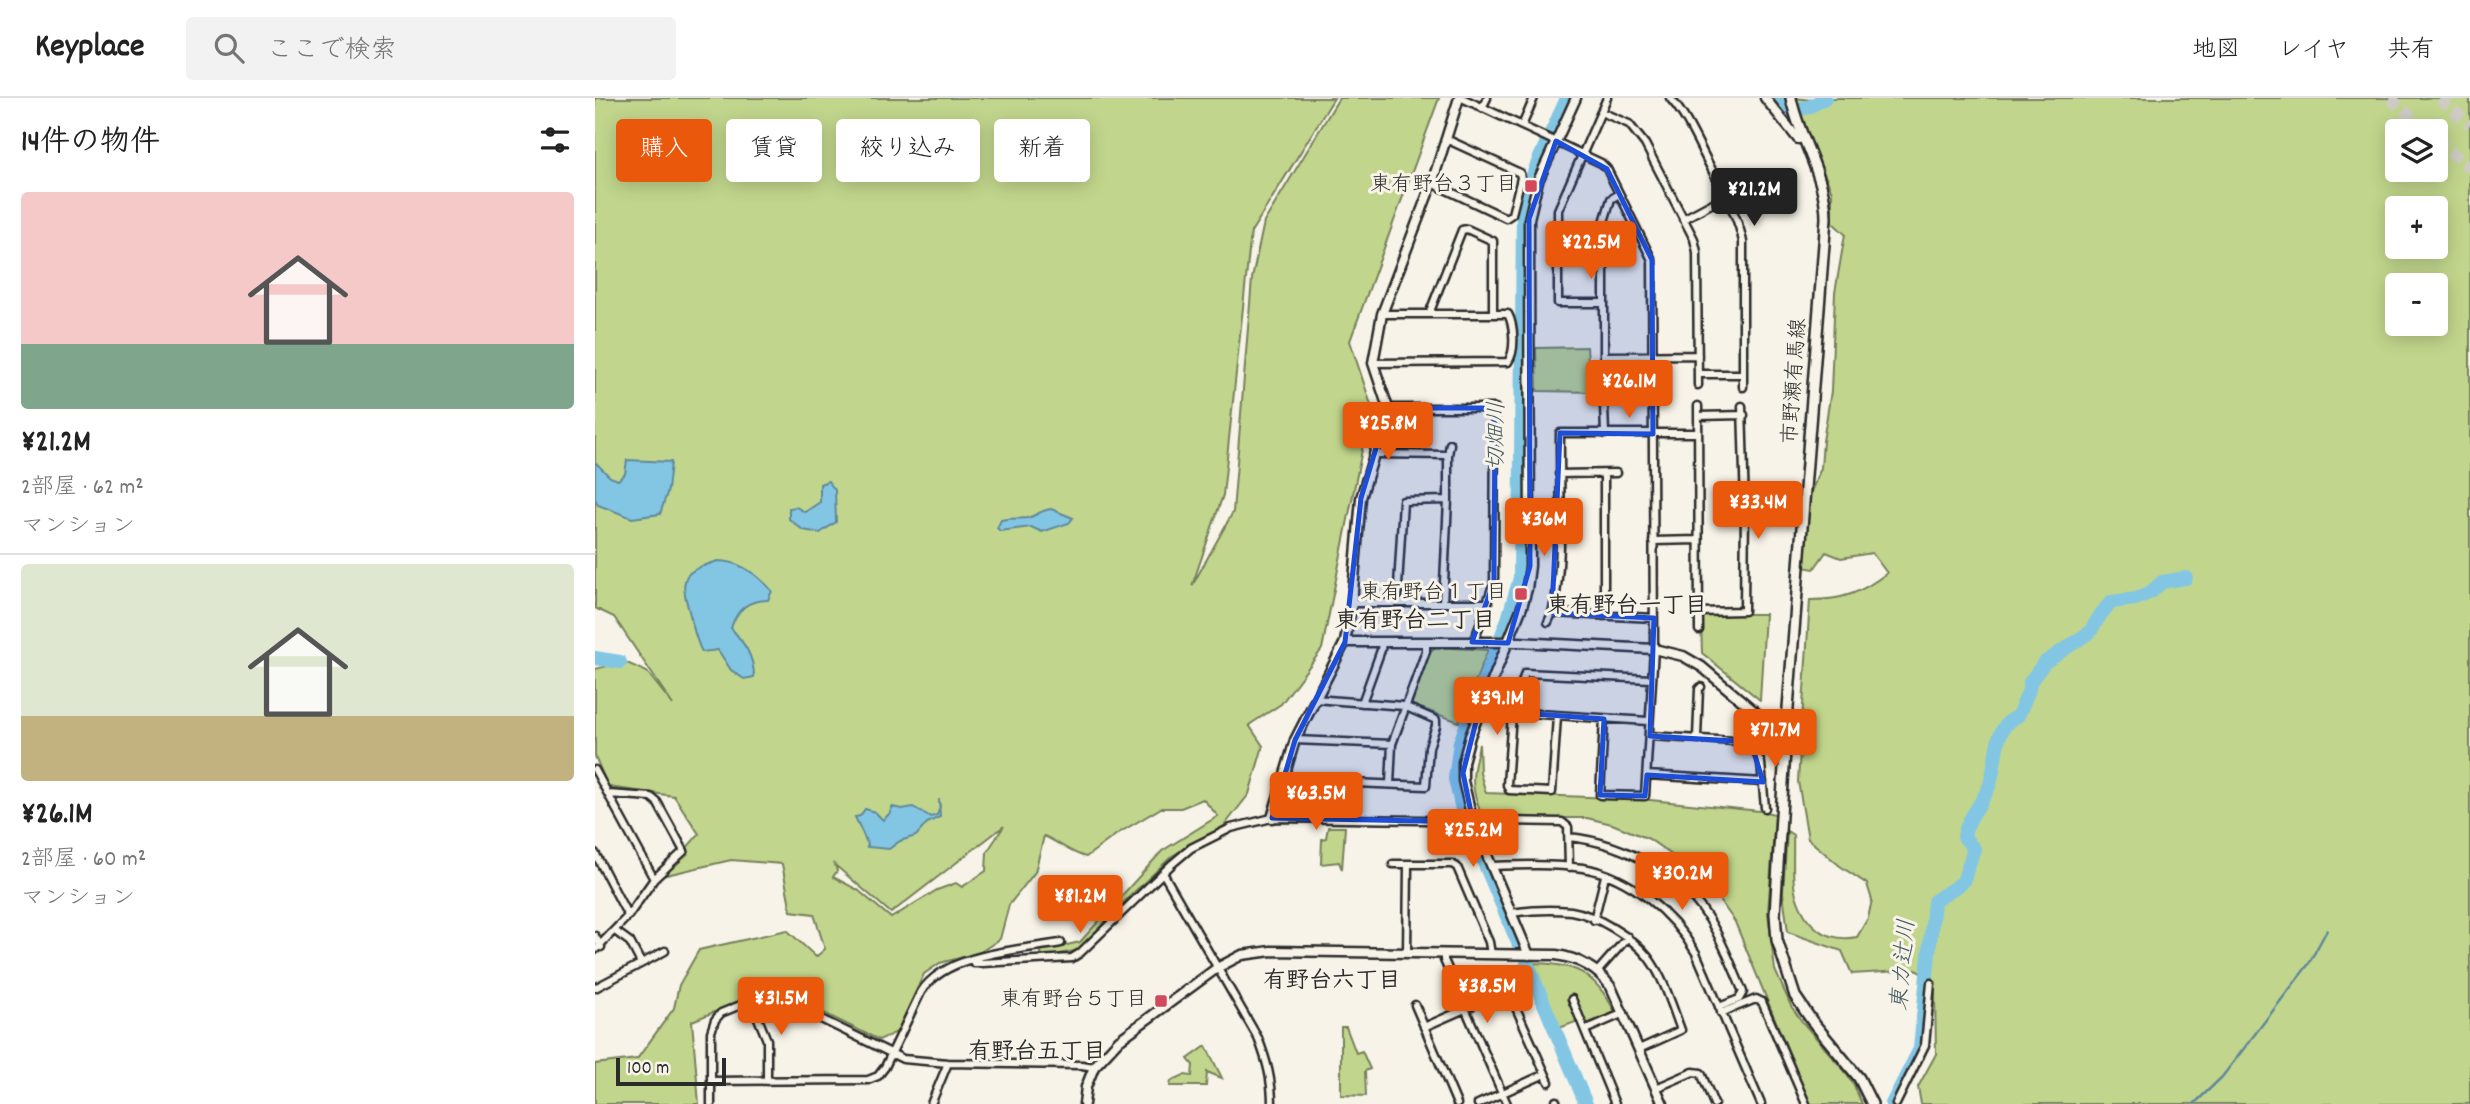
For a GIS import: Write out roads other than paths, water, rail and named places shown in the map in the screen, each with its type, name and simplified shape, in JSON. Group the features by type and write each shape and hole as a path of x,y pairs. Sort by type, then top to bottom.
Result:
{"main road":[{"name":"市野瀬有馬線","path":"1792,106 1822,189 1826,218 1786,734 1775,900 1777,940 1795,996 1859,1078 1872,1104"}],"street":[{"path":"1272,818 1295,740 1345,642 1352,603 1361,498 1388,408 1373,363 1382,314 1460,98 1601,163 1652,260 1654,649 1645,796 1600,795 1604,719"},
{"path":"1482,108 1487,98"},
{"path":"1522,125 1534,98"},
{"path":"1529,955 1473,822 1464,793 1463,773 1465,752 1479,710 1525,599 1530,566 1529,219 1536,187 1576,98"},
{"path":"1604,303 1558,303 1558,210 1581,153 1608,98"},
{"path":"1669,98 1682,111 1725,196 1743,241 1742,387"},
{"path":"1765,98 1798,139 1803,138"},
{"path":"1601,112 1629,124 1645,144 1693,239 1697,252 1698,385"},
{"path":"1431,183 1506,218 1511,214 1520,173 1446,139"},
{"path":"1604,388 1604,222 1611,199 1619,194"},
{"path":"1683,219 1725,196"},
{"path":"1429,314 1462,230 1467,229 1493,241 1493,314"},
{"path":"1373,363 1508,362 1512,356 1512,321 1507,314 1382,314"},
{"path":"1605,356 1698,355"},
{"path":"1698,374 1743,374"},
{"path":"1604,405 1605,434"},
{"path":"1698,405 1699,630"},
{"path":"1698,612 1744,611 1742,406"},
{"path":"1388,408 1495,408 1495,582 1474,642"},
{"path":"1698,416 1744,415"},
{"path":"1548,622 1558,579 1560,433 1698,433"},
{"path":"1443,603 1450,443"},
{"path":"1376,454 1448,455"},
{"path":"1559,474 1616,473"},
{"path":"1604,474 1604,616"},
{"path":"1397,603 1403,501 1448,500"},
{"path":"1653,541 1698,540"},
{"path":"1352,603 1488,603"},
{"path":"1552,613 1654,618"},
{"path":"1345,642 1474,642 1654,649 1683,656 1702,667 1779,732 1786,734"},
{"path":"1362,703 1382,642"},
{"path":"1390,784 1392,744 1426,651 1426,642"},
{"path":"1557,716 1552,792 1510,790 1507,785 1512,714 1525,673 1651,679"},
{"path":"1697,737 1699,689 1702,687"},
{"path":"1283,780 1426,786 1429,747 1436,720 1404,706 1315,699"},
{"path":"1479,710 1649,721"},
{"path":"1650,736 1751,742 1761,763 1765,807"},
{"path":"1295,740 1392,744"},
{"path":"595,769 654,879"},
{"path":"1647,775 1763,782"},
{"path":"598,948 628,916 654,879 684,851 657,802 651,797 608,794"},
{"path":"973,960 974,963 982,963 1072,957 1080,953 1191,848 1231,828 1272,818 1562,822 1568,827 1569,867"},
{"path":"1569,837 1610,847 1643,860 1670,877 1697,902 1714,927 1743,992 1739,999 1720,1010"},
{"path":"595,853 628,916"},
{"path":"1394,864 1451,864 1457,867 1489,942 1491,954"},
{"path":"1407,953 1408,864"},
{"path":"1492,866 1533,865 1585,869 1620,881 1648,899 1684,934 1696,953 1761,1104"},
{"path":"1163,873 1258,1038 1268,1065 1272,1104"},
{"path":"1594,920 1605,876"},
{"path":"1511,913 1572,911 1627,937 1647,957 1660,977 1681,1030 1639,1048"},
{"path":"615,931 630,942 641,963"},
{"path":"595,936 598,948"},
{"path":"1597,972 1627,937"},
{"path":"711,1081 868,1080 878,1076 892,1054 928,982 951,967 988,954 1061,943"},
{"path":"595,988 665,951"},
{"path":"1084,1104 1086,1087 1094,1067 1119,1040 1217,968 1242,955 1263,951 1562,956 1580,961 1597,972 1611,987 1663,1104"},
{"path":"1444,954 1507,1104"},
{"path":"1896,1104 1925,1045 1931,984"},
{"path":"1424,1027 1508,990 1549,1083"},
{"path":"711,1104 711,1032 715,1020 721,1013 765,995 892,1054 917,1062 1094,1067"},
{"path":"1572,999 1615,1104"},
{"path":"1720,1010 1756,999 1762,1002 1806,1104"},
{"path":"751,1001 768,1040 767,1081"},
{"path":"1415,1005 1458,1104"},
{"path":"1585,1030 1624,1013"},
{"path":"931,1104 948,1063"},
{"path":"1656,1088 1693,1072 1701,1073 1713,1104"},
{"path":"1478,1104 1545,1074"}],"water":[{"path":"627,460 671,462 668,490 660,514 632,518 598,505 595,499 595,462 610,477 618,480 625,474"},
{"path":"828,481 835,490 836,522 820,533 803,530 789,519 789,508 796,507 805,512 820,502 820,484"},
{"path":"1051,509 1073,518 1069,523 1042,532 1031,527 1000,531 997,528 1001,520 1027,518"},
{"path":"718,561 733,563 748,570 772,591 768,600 744,607 731,628 747,650 754,677 744,679 731,670 718,650 702,652 696,637 684,590 685,582 697,568"},
{"path":"892,807 913,807 931,817 937,815 940,808 940,817 927,823 916,836 900,841 889,849 867,847 855,817 860,816 865,809 875,812 883,820"}],"waterway":[{"name":"切畑川","path":"1463,814 1455,779 1460,742 1508,619 1520,578 1523,210 1536,167 1567,98"},
{"name":"切畑川","path":"1777,98 1788,111 1809,107 1825,98"},
{"name":"東カ辻川","path":"1892,1104 1920,1049 1934,901 1963,882 1974,849 1964,837 1965,831 1988,789 2003,729 2009,721 2018,716 2030,682 2044,663 2090,632 2111,602 2136,599 2151,592 2162,582 2186,578"},
{"path":"595,658 620,662"},
{"name":"切畑川","path":"1469,827 1519,945"},
{"path":"2194,1104 2222,1077 2308,965 2327,930"},
{"name":"切畑川","path":"1527,963 1586,1104"}],"tunnel":[{"path":"2390,98 2414,119"},
{"path":"2440,98 2470,125"},
{"path":"2448,149 2470,168"}],"place":[{"name":"東有野台３丁目","path":"1531,186"},
{"name":"東有野台１丁目","path":"1521,594"},
{"name":"東有野台５丁目","path":"1161,1001"}],"district":[{"name":"東有野台一丁目","path":"1627,607"},
{"name":"東有野台二丁目","path":"1415,622"},
{"name":"有野台六丁目","path":"1332,982"},
{"name":"有野台五丁目","path":"1037,1053"}]}
